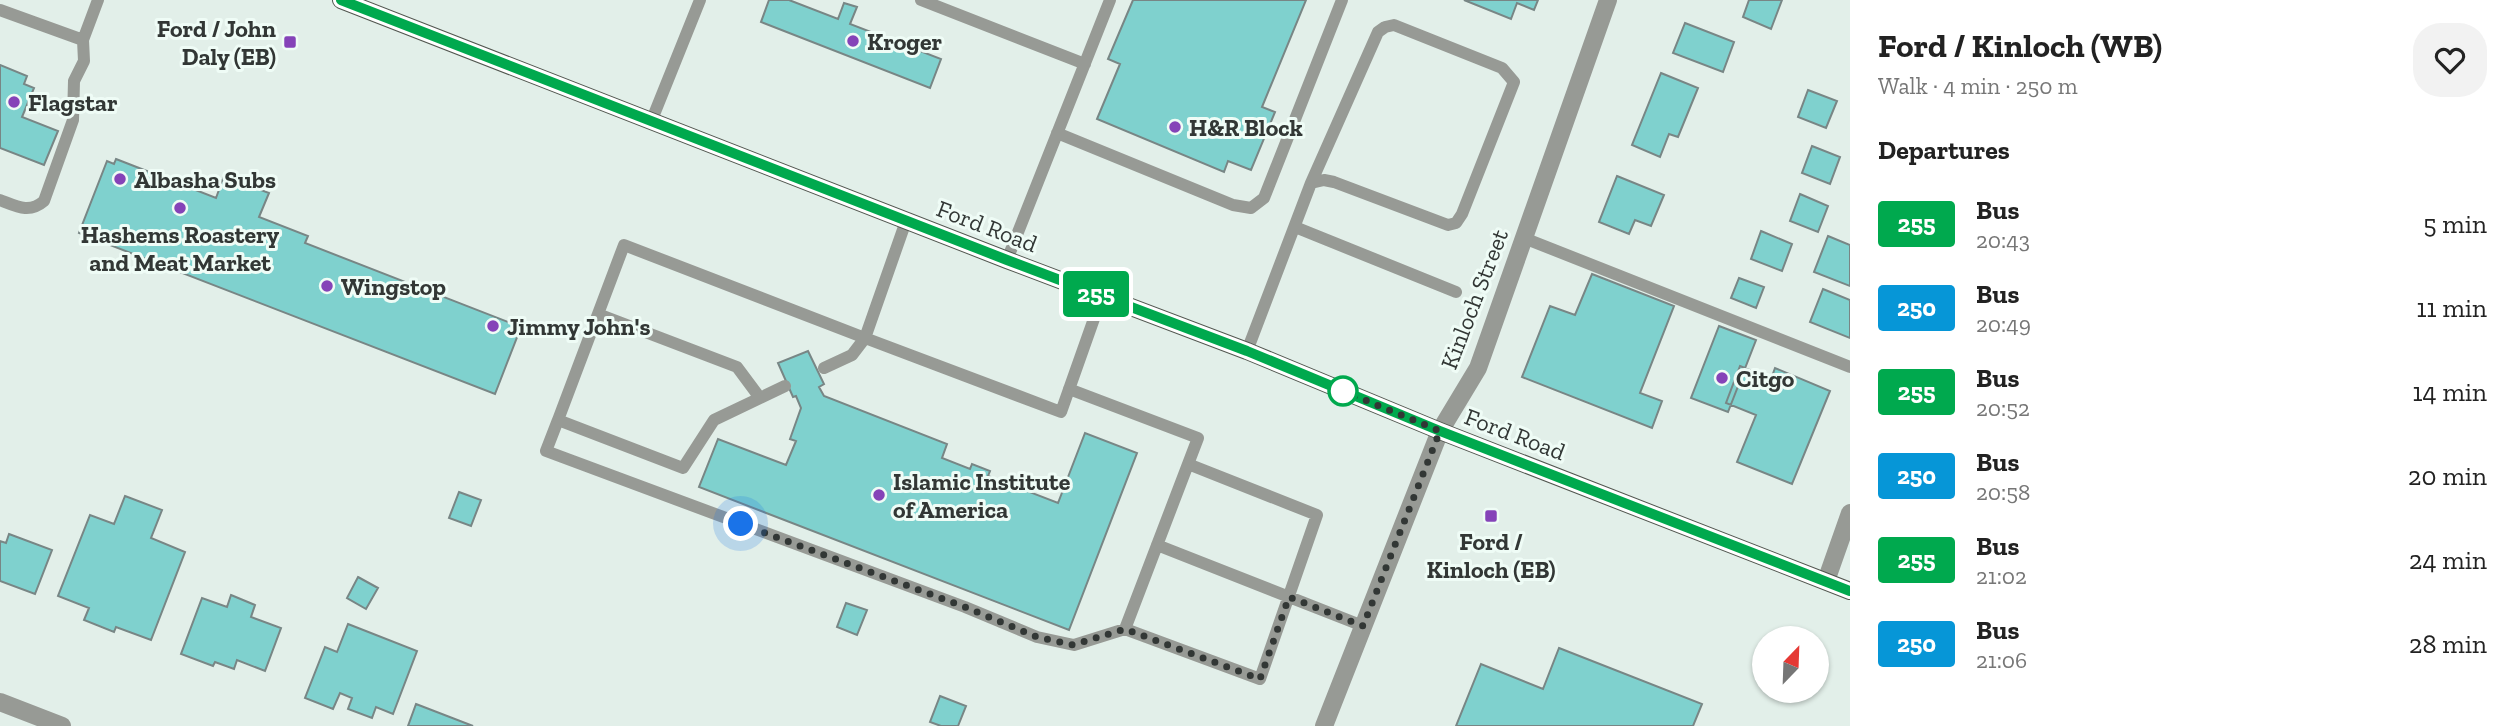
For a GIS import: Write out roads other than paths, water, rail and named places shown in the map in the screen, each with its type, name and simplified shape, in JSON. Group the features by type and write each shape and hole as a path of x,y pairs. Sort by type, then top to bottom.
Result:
{"main road":[{"name":"Ford Road","path":"341,0 362,4 651,122 1247,351 1440,431 1850,591"}],"street":[{"name":"Kinloch Street","path":"1324,726 1440,431 1478,368 1608,0"},
{"path":"1826,581 1850,513"},
{"path":"0,702 62,726"}],"lane":[{"path":"0,200 24,209 34,208 44,201 73,120 75,81 84,61 83,40 98,0"},
{"path":"651,122 700,0"},
{"path":"921,0 1085,64"},
{"path":"1007,260 1110,0"},
{"path":"1057,133 1233,205 1251,208 1264,198 1342,0"},
{"path":"0,10 83,40"},
{"path":"1247,351 1311,183 1378,32 1394,25 1502,68 1514,82 1462,214 1456,223 1448,225 1334,182 1324,180 1311,183"},
{"path":"824,368 852,355 865,338 906,221"},
{"path":"1295,227 1456,292"},
{"path":"1524,238 1850,367"},
{"path":"1102,296 1061,412 624,245 546,451 965,607 1037,637 1073,645 1125,629 1260,679 1318,515 1188,464"},
{"path":"598,314 737,367 760,398"},
{"path":"558,420 682,468 714,421 785,386"},
{"path":"1069,389 1198,438 1125,629"},
{"path":"1157,545 1363,626"}],"place":[{"name":"Kroger","path":"853,41"},
{"name":"Ford / John Daly (EB)","path":"290,42"},
{"name":"Flagstar","path":"14,102"},
{"name":"H&R Block","path":"1175,127"},
{"name":"Albasha Subs","path":"120,179"},
{"name":"Hashems Roastery and Meat Market","path":"180,208"},
{"name":"Wingstop","path":"327,286"},
{"name":"Jimmy John's","path":"493,326"},
{"name":"Citgo","path":"1722,378"},
{"name":"Islamic Institute of America","path":"879,495"},
{"name":"Ford / Kinloch (EB)","path":"1491,516"}]}
